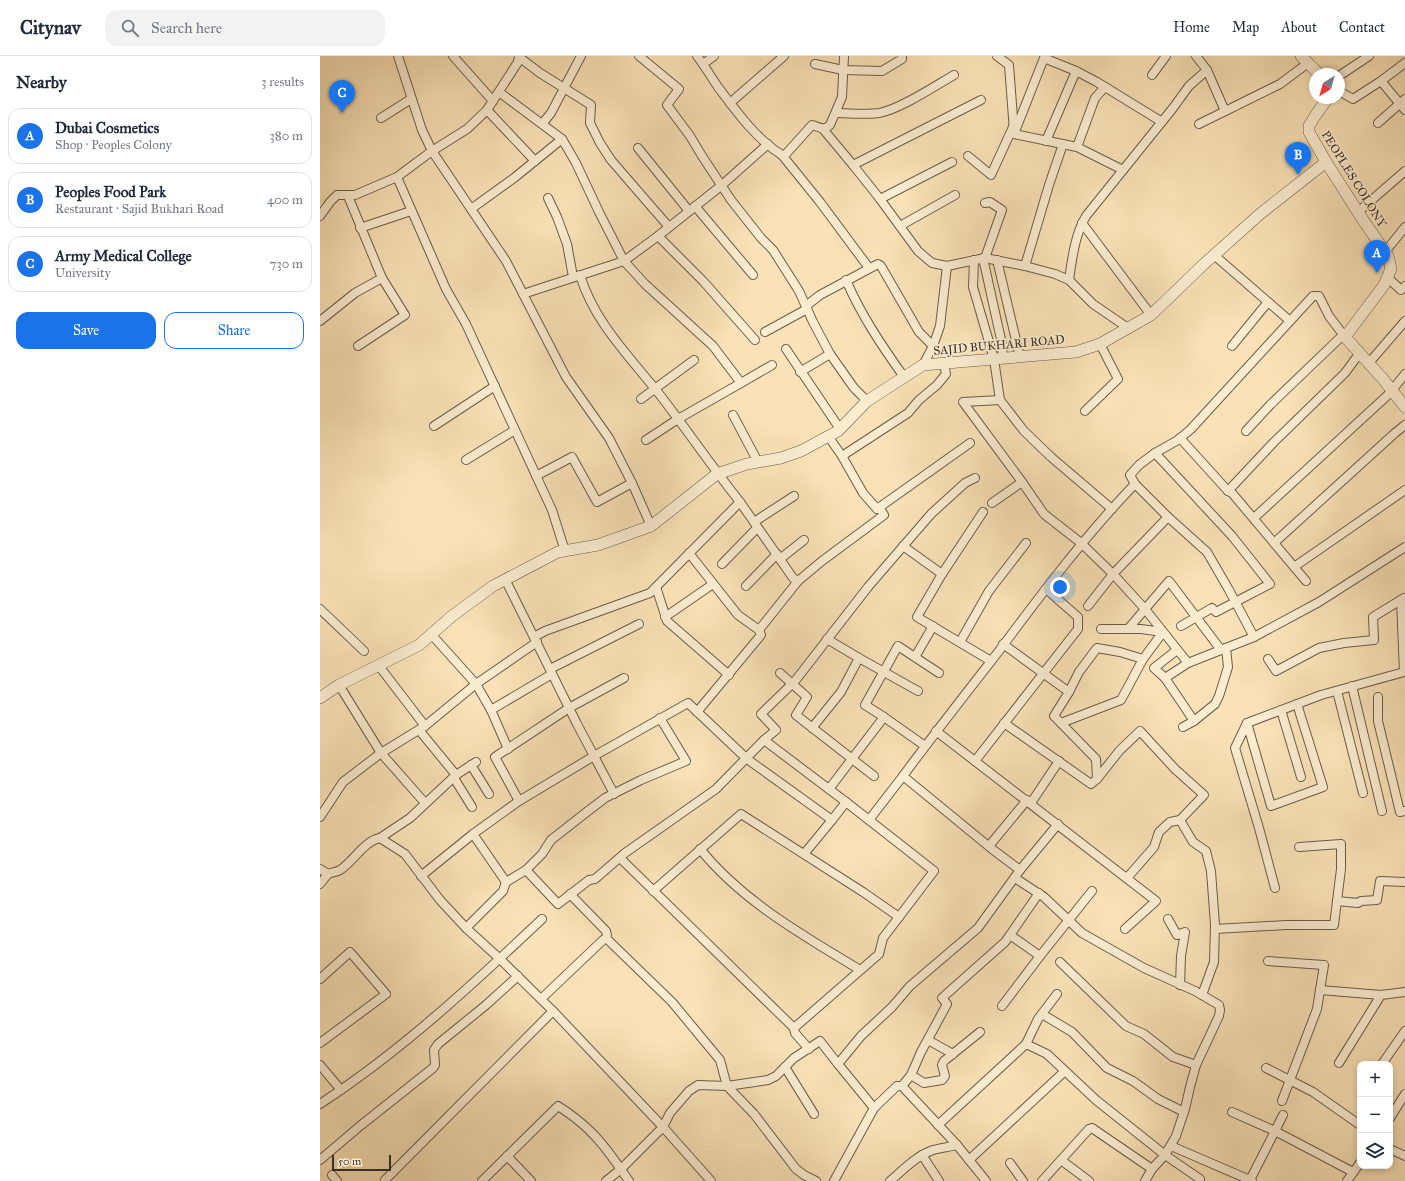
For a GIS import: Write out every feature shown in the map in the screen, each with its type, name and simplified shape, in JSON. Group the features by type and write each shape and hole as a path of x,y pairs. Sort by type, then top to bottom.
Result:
{"street":[{"path":"398,56 422,130 432,151 506,261 566,377 609,438 632,483 651,526"},
{"path":"453,56 493,101"},
{"path":"542,124 551,113 581,56"},
{"path":"642,56 679,89 667,105 690,136 731,200 761,238 773,250 799,291 806,308 830,354 854,388 866,401"},
{"path":"697,56 730,103 754,131 782,155 820,202 868,268"},
{"path":"703,64 714,56"},
{"path":"730,103 784,56"},
{"path":"823,129 830,125 842,97 844,56"},
{"path":"815,64 843,70 882,71 902,59 902,56"},
{"path":"997,56 1009,65 1014,130"},
{"path":"1152,75 1166,56"},
{"path":"1196,56 1207,70 1225,111"},
{"path":"1345,72 1369,56"},
{"path":"320,216 330,202 338,195 355,195 397,177 432,151 467,129 487,110 499,92 516,58 591,105 590,123 600,143 611,160 669,227"},
{"path":"968,156 991,176 1014,130 1044,58 1076,71 1162,122"},
{"path":"1199,124 1280,84 1304,59 1313,68"},
{"path":"1345,94 1353,99 1405,63"},
{"path":"1069,280 1074,247 1082,223 1092,208 1162,122 1189,86 1207,70"},
{"path":"1046,141 1076,71"},
{"path":"836,113 879,113 897,106 932,88 954,74"},
{"path":"1378,123 1403,104 1381,81"},
{"path":"1077,147 1095,98 1104,87"},
{"path":"499,92 562,139 576,163 598,212 624,261 645,284 712,346 741,383"},
{"path":"381,118 411,99"},
{"path":"853,165 981,100"},
{"name":"PEOPLES COLONY","path":"1324,104 1309,126 1309,132 1326,162 1388,256 1391,269 1384,285 1344,336"},
{"path":"487,110 535,161"},
{"path":"782,155 785,154 812,126 823,129 880,199 918,251 932,263 947,266 984,258 1025,266 1055,274 1069,280 1093,304 1128,328"},
{"path":"1014,130 1046,141 1077,147 1123,170"},
{"path":"471,209 514,178 562,139"},
{"path":"523,294 624,261 722,185 768,144"},
{"path":"1025,266 1063,144"},
{"path":"638,148 753,275"},
{"path":"880,199 952,162"},
{"name":"SAJID BUKHARI ROAD","path":"320,698 339,685 419,645 452,616 493,586 558,552 598,545 651,526 717,474 747,464 781,458 801,451 840,429 866,401 923,365 1076,352 1100,344 1151,315 1260,214 1326,162"},
{"path":"1358,212 1405,171"},
{"path":"397,177 446,289 466,324 552,510 565,551"},
{"path":"900,226 955,195"},
{"path":"348,196 382,278 405,315 358,346"},
{"path":"548,198 567,244 576,276 582,284 598,316 678,420 717,474 740,502 793,578 798,582"},
{"path":"985,204 990,202 1002,210 984,258 1002,344 998,359"},
{"path":"360,228 411,211"},
{"path":"1082,223 1151,315"},
{"path":"1385,252 1405,227"},
{"path":"658,236 703,280 755,340"},
{"path":"1214,255 1290,321"},
{"path":"974,260 973,287 998,359 1000,400 1024,431 1050,457 1112,509"},
{"path":"997,260 1020,357"},
{"path":"765,332 806,308 820,295 878,264 881,266 919,332 933,346"},
{"path":"923,365 933,346 940,326 947,266"},
{"path":"1387,276 1402,290 1405,286"},
{"path":"320,321 355,293 382,278"},
{"path":"846,280 856,304 904,377"},
{"path":"1254,637 1207,552 1168,517 1135,484 1130,475 1139,465 1191,429 1314,296 1319,296 1330,316 1344,336 1405,407"},
{"path":"1232,346 1268,302"},
{"path":"1368,364 1405,322"},
{"path":"1246,431 1271,404 1344,336"},
{"path":"1085,411 1118,379 1100,344"},
{"path":"786,349 800,372 840,429"},
{"path":"800,372 830,354"},
{"path":"1228,491 1274,442 1345,373 1359,354"},
{"path":"641,399 694,360"},
{"path":"842,456 908,413 919,400 937,385 946,374 944,363"},
{"path":"646,440 772,365"},
{"path":"1254,518 1383,400 1405,374"},
{"path":"434,426 495,386"},
{"path":"1000,400 963,402 1044,514 1081,544 1113,574 1145,609 1188,663"},
{"path":"733,416 758,462"},
{"path":"1274,543 1405,425"},
{"path":"466,460 515,430"},
{"path":"828,436 842,456 863,493 876,509 970,443"},
{"path":"1180,438 1228,491 1232,492 1306,581"},
{"path":"1155,453 1232,536 1270,584 1216,612 1212,608 1181,626"},
{"path":"536,476 572,457 597,502 632,483"},
{"path":"526,870 558,904 589,880 595,879 620,858 716,789 764,740 776,730 761,714 792,684 868,587 931,514 966,483 975,478"},
{"path":"992,503 1022,482"},
{"path":"869,820 1081,544 1135,484"},
{"path":"1294,567 1405,490"},
{"path":"722,564 755,525 794,496"},
{"path":"320,817 342,782 381,753 422,728 545,631 650,593 740,502"},
{"path":"759,630 798,582 822,561 884,515 879,507"},
{"path":"983,512 942,574 916,617 991,661"},
{"path":"1088,606 1113,574 1168,517"},
{"path":"746,586 778,557 804,540"},
{"path":"960,642 989,591 1026,543"},
{"path":"903,546 942,574"},
{"path":"1165,678 1188,663 1254,637 1319,602 1405,547"},
{"path":"689,553 738,616 759,630 761,635 697,712"},
{"path":"506,579 569,708 614,794"},
{"path":"1128,629 1169,580 1196,617 1223,649 1228,667 1215,704 1194,721 1183,727"},
{"path":"665,617 713,584"},
{"path":"656,587 667,621 728,675"},
{"path":"975,761 1078,629 1078,618 1046,589"},
{"path":"1268,658 1276,671 1319,648 1344,643 1374,640 1373,617 1403,599"},
{"path":"1275,888 1260,828 1235,748 1247,723 1337,690 1404,672 1403,599"},
{"path":"320,609 364,651"},
{"path":"492,710 551,671 639,624"},
{"path":"916,657 933,626"},
{"path":"1101,629 1141,629 1163,632"},
{"path":"1061,722 1121,700 1144,659 1163,632"},
{"path":"431,634 476,684 492,710 508,749"},
{"path":"827,639 918,691"},
{"path":"1003,644 1069,692"},
{"path":"925,746 865,705 898,646 939,673"},
{"path":"1097,780 1096,759 1054,716 1079,672 1097,648 1120,652 1144,659"},
{"path":"1177,650 1154,668 1165,678 1194,721"},
{"path":"812,728 841,692 859,658"},
{"path":"379,666 455,776 472,807"},
{"path":"780,673 807,698 796,715 874,776"},
{"path":"519,801 495,757 569,708 624,678"},
{"path":"339,685 381,753 425,803"},
{"path":"1352,686 1382,811"},
{"path":"1337,690 1363,793"},
{"path":"1378,697 1378,721 1400,812 1405,811"},
{"path":"421,876 473,834 519,801 594,756 688,703 747,759 832,820"},
{"path":"1247,723 1271,806 1323,787 1297,704"},
{"path":"1281,710 1301,777"},
{"path":"829,789 884,717"},
{"path":"466,928 503,891 506,882 526,870 542,854 551,840 588,811 614,794 641,780 686,761 660,718"},
{"path":"1004,723 1091,784 1097,780 1120,750 1140,731 1174,769 1204,795 1180,820 1170,822 1159,832 1154,847 1127,878"},
{"path":"936,731 1156,901 1125,929"},
{"path":"764,740 934,871 883,938 879,954 794,1028"},
{"path":"989,846 1029,802 1059,762"},
{"path":"320,884 328,874 341,870 358,853 376,839 380,838 410,818 455,776 473,763 489,794"},
{"path":"903,776 1020,870"},
{"path":"804,854 846,802"},
{"path":"653,891 741,814 863,892 899,917"},
{"path":"1180,820 1193,842 1206,851 1211,871 1215,929 1214,962 1202,995"},
{"path":"838,1064 861,1036 892,1007 910,986 978,928 1020,870 1058,824"},
{"path":"473,834 506,882"},
{"path":"380,838 405,854 440,900 466,928 553,1010 663,1127 711,1181"},
{"path":"1215,929 1286,924 1334,925 1341,869 1341,844 1299,847"},
{"path":"700,849 727,878 766,911 860,970"},
{"path":"620,858 794,1028 795,1033 809,1049"},
{"path":"320,869 328,874"},
{"path":"1015,878 1044,897 1082,933 1144,968 1202,995 1219,1005 1220,1010 1196,1065 1176,1136 1165,1155 1152,1169 1145,1181"},
{"path":"1337,901 1358,903 1361,900 1377,900 1380,881 1405,882"},
{"path":"1002,1006 1092,891"},
{"path":"834,1181 874,1108 897,1086 902,1086 911,1075 947,1004 942,998 1005,942 1039,893"},
{"path":"570,894 606,931 606,938 672,1002 720,1060 727,1086 754,1114 796,1169 816,1181"},
{"path":"320,1104 341,1090 441,1012 542,919"},
{"path":"1168,919 1177,935 1185,932 1181,956 1180,985"},
{"path":"1010,935 1040,956"},
{"path":"541,999 606,938"},
{"path":"320,979 350,952 386,994 320,1043"},
{"path":"1268,961 1324,965 1318,1009 1282,1101"},
{"path":"1060,962 1126,1026 1144,1034 1173,1057 1196,1065"},
{"path":"320,1160 433,1068 435,1065 434,1050 438,1044 486,1005 518,976"},
{"path":"1320,990 1381,995 1405,992"},
{"path":"938,1124 1026,1044 1042,1014 1057,994"},
{"path":"1339,1063 1381,995"},
{"path":"384,1180 553,1010"},
{"path":"1042,1014 1072,1032 1107,1068 1133,1081 1158,1099 1184,1112"},
{"path":"1384,1061 1405,1031"},
{"path":"911,1075 924,1084 942,1080 945,1076 942,1063 980,1032"},
{"path":"928,1040 952,1054"},
{"path":"606,1181 621,1169 663,1127 670,1113 689,1091 698,1085 727,1086 768,1080 776,1076 794,1058 820,1041 874,1108"},
{"path":"1026,1044 1047,1054 1096,1100 1165,1155 1200,1179"},
{"path":"320,1065 341,1090"},
{"path":"785,1067 814,1114"},
{"path":"1266,1068 1313,1092 1357,1123"},
{"path":"969,1160 1065,1071"},
{"path":"902,1086 957,1145 986,1181"},
{"path":"1393,1113 1405,1094"},
{"path":"482,1181 558,1106 574,1116 591,1132 629,1181"},
{"path":"1232,1112 1275,1131 1353,1172"},
{"path":"1170,1146 1251,1180 1283,1115"},
{"path":"1042,1181 1089,1129 1092,1128 1152,1169"},
{"path":"890,1181 909,1164 922,1155 933,1150 957,1145"},
{"path":"1393,1150 1405,1156"},
{"path":"922,1155 939,1181"},
{"path":"507,1156 531,1181"},
{"path":"1061,1160 1089,1181"},
{"path":"1010,1163 1023,1181"},
{"path":"1347,1181 1357,1167"}],"place":[{"name":"Army Medical College","path":"342,113"},
{"name":"Peoples Food Park","path":"1298,175"},
{"name":"Dubai Cosmetics","path":"1377,273"}]}
